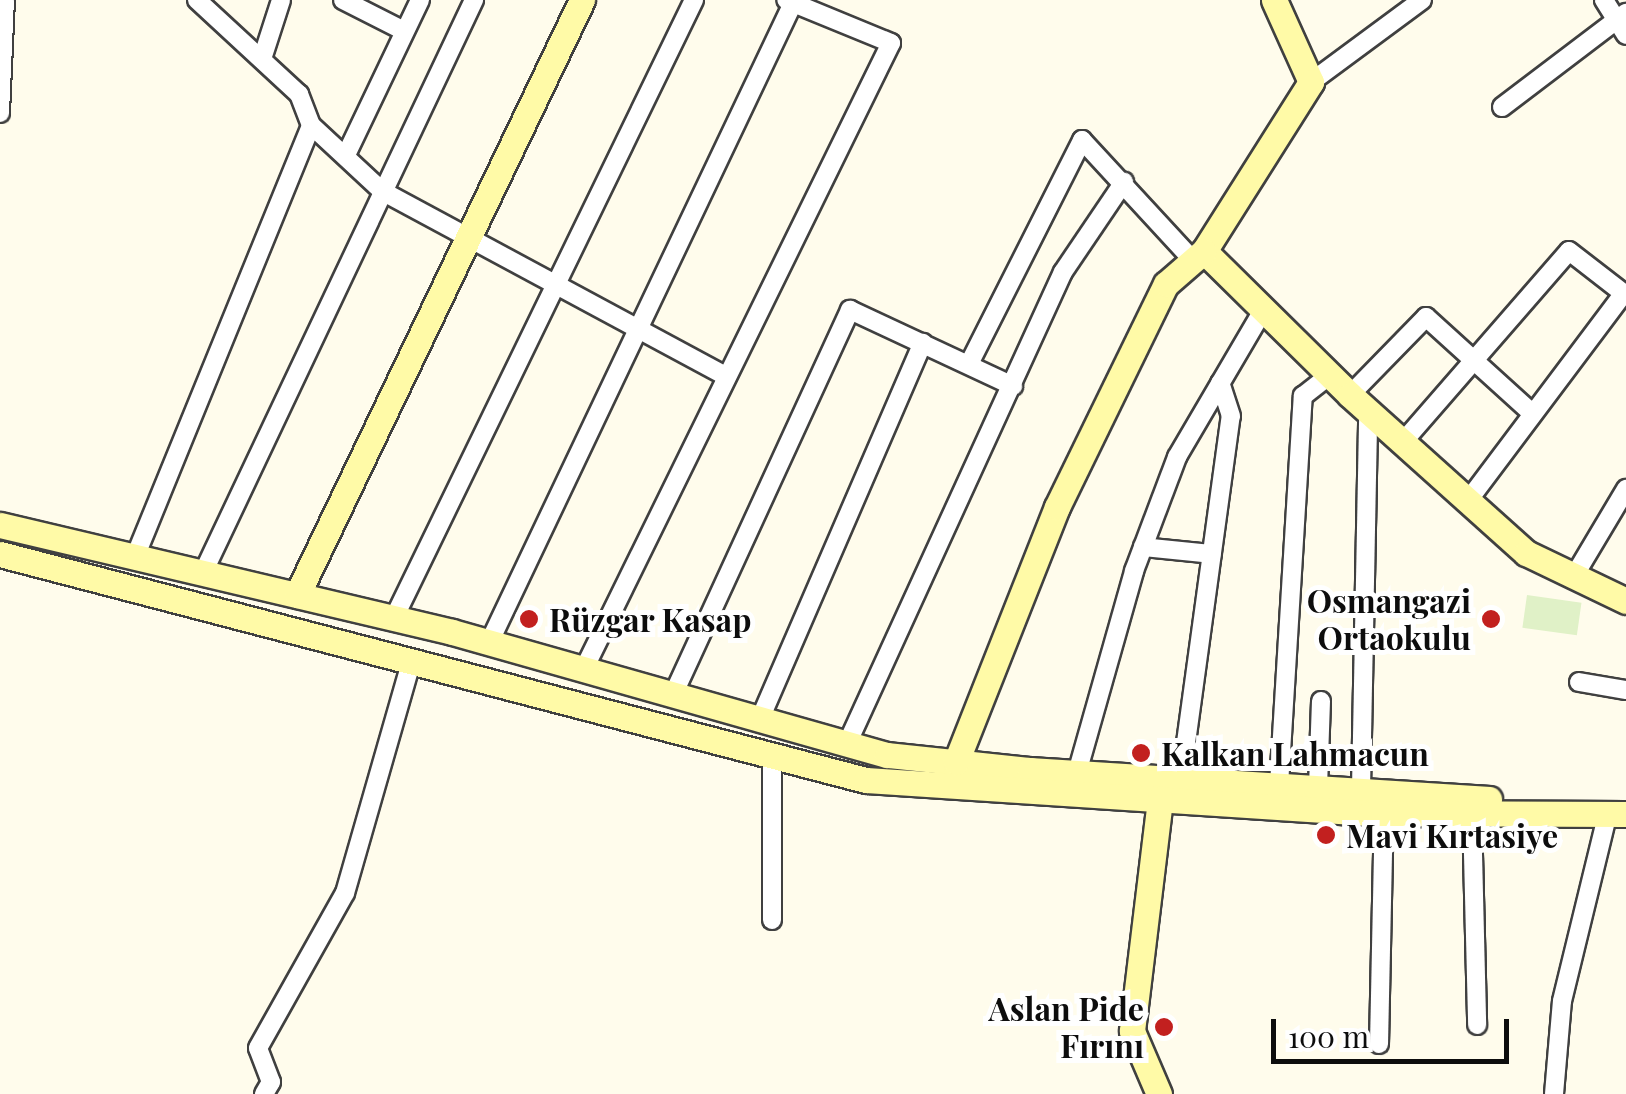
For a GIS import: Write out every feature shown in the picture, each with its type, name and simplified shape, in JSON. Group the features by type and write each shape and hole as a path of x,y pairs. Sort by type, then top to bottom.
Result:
{"main road":[{"path":"297,596 582,0"},
{"path":"956,762 1057,508 1166,284 1198,255 1312,82 1274,0"},
{"path":"1198,255 1526,553 1626,601"},
{"path":"0,525 394,618 847,744 956,762 1078,773 1362,789 1617,813"},
{"path":"0,554 866,780 1384,813 1617,813"},
{"path":"1159,1094 1132,1031 1160,799"}],"street":[{"path":"0,112 5,0"},
{"path":"197,0 298,94 310,125 382,191 725,376"},
{"path":"262,59 282,0"},
{"path":"344,0 404,31"},
{"path":"346,155 420,0"},
{"path":"203,573 474,0"},
{"path":"394,618 694,0"},
{"path":"1502,108 1623,22 1604,0"},
{"path":"489,643 789,2 891,43 584,670"},
{"path":"1312,82 1409,4"},
{"path":"134,557 310,125"},
{"path":"969,364 1082,140 1198,255"},
{"path":"847,744 1063,272 1124,182"},
{"path":"1402,443 1569,250 1625,294 1467,502"},
{"path":"673,695 850,310 1013,386"},
{"path":"1078,773 1143,547 1177,457 1262,312"},
{"path":"1362,789 1359,404 1426,317 1533,414"},
{"path":"760,719 923,343"},
{"path":"1279,785 1303,396 1329,376"},
{"path":"1181,779 1231,416 1220,383"},
{"path":"1573,578 1626,489"},
{"path":"1143,547 1212,554"},
{"path":"264,1094 271,1082 258,1048 345,894 412,660"},
{"path":"1579,682 1626,690"},
{"path":"1318,787 1321,701"},
{"path":"772,755 772,920"},
{"path":"1379,1044 1384,813"},
{"path":"1472,813 1477,1025"},
{"path":"1554,1094 1562,1001 1617,813"}],"green space":[{"path":"1527,595 1581,603 1577,635 1522,628"}],"place":[{"name":"Rüzgar Kasap","path":"529,619"},
{"name":"Osmangazi Ortaokulu","path":"1491,619"},
{"name":"Kalkan Lahmacun","path":"1141,753"},
{"name":"Mavi Kırtasiye","path":"1326,835"},
{"name":"Aslan Pide Fırını","path":"1164,1027"}]}
